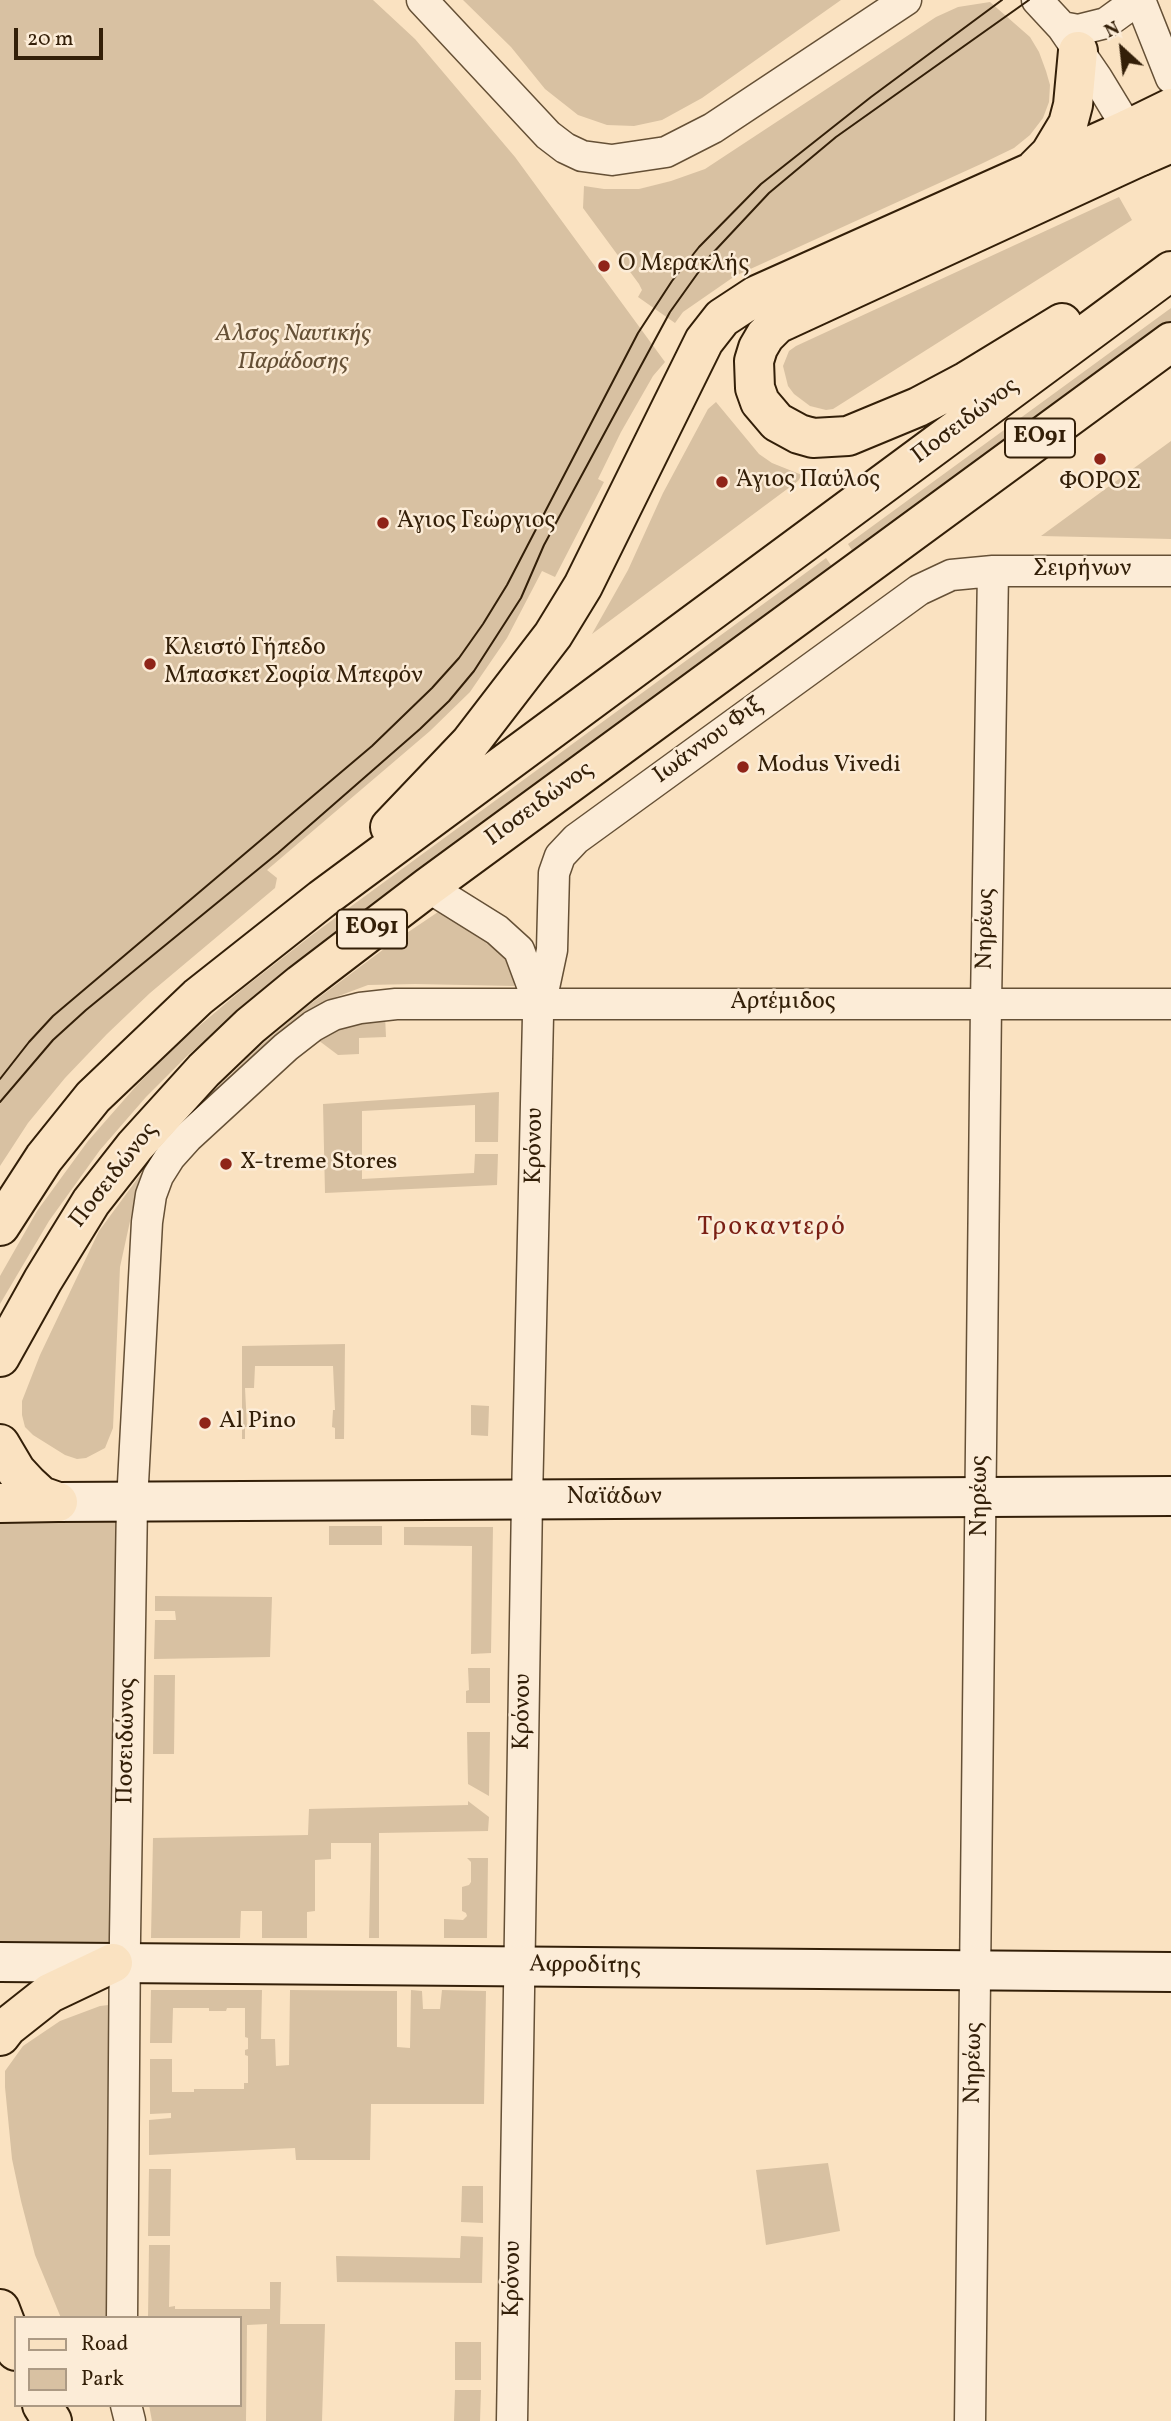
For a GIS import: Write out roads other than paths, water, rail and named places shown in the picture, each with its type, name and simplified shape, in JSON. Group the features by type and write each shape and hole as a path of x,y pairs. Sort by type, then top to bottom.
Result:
{"main road":[{"path":"1032,172 1050,154 1068,124 1073,105 1070,39"},
{"path":"1171,108 1147,142 777,324 765,335 758,348 754,361 755,388 760,402 777,422 799,434 813,438 848,436 918,407 967,381 1171,255"},
{"path":"322,900 470,743 553,635 583,586 704,341 722,318 757,295 1032,172 1147,142"},
{"name":"Ποσειδώνος","path":"0,1226 44,1158 93,1097 198,997 322,900 1171,271"},
{"name":"Ποσειδώνος","path":"0,1357 91,1202 135,1146 187,1088 250,1026 428,887 1171,342"},
{"path":"0,1444 16,1471 28,1484 41,1496 58,1502"},
{"path":"0,1503 58,1502"},
{"path":"0,2036 7,2027 50,1993 119,1963"},
{"path":"0,2309 14,2346"}],"street":[{"path":"422,0 548,135 565,148 582,156 612,160 666,152 713,128 906,0"},
{"path":"1037,0 1070,39 1147,142"},
{"path":"1070,39 1078,30 1106,23 1128,7 1131,0"},
{"path":"1140,0 1171,78"},
{"name":"Σειρήνων","path":"993,571 1171,571"},
{"name":"Ιωάννου Φιξ","path":"540,1004 552,950 554,873 560,856 576,839 919,590 951,575 993,571"},
{"name":"Νηρέως","path":"970,2421 993,571"},
{"path":"428,887 497,930 519,950 540,1004"},
{"name":"Αρτέμιδος","path":"396,1004 1171,1004"},
{"name":"Ποσειδώνος","path":"122,2316 119,1963 132,1502 147,1222 151,1195 158,1176 170,1157 188,1137 286,1047 313,1026 333,1015 360,1008 396,1004"},
{"name":"Κρόνου","path":"512,2421 527,1500 540,1004"},
{"name":"Ναϊάδων","path":"58,1502 1171,1496"},
{"name":"Αφροδίτης","path":"0,1962 1171,1972"}],"tram line":[{"path":"0,1079 53,1016 372,746 459,658 507,585 638,333 672,281 699,247 761,184 871,97 1002,0"},
{"path":"0,1102 53,1040 86,1010 278,853 449,701 474,671 521,598 544,545 670,312 710,256 769,193 836,137 1029,0"}],"place":[{"name":"Ο Μερακλής","path":"604,266"},
{"name":"ΦΟΡΟΣ","path":"1100,459"},
{"name":"Άγιος Παύλος","path":"722,482"},
{"name":"Άγιος Γεώργιος","path":"383,523"},
{"name":"Κλειστό Γήπεδο Μπασκετ Σοφία Μπεφόν","path":"150,664"},
{"name":"Modus Vivedi","path":"743,767"},
{"name":"X-treme Stores","path":"226,1164"},
{"name":"Al Pino","path":"205,1423"}],"district":[{"name":"Τροκαντερό","path":"772,1229"}],"park label":[{"name":"Αλσος Ναυτικής Παράδοσης","path":"293,350"}]}
